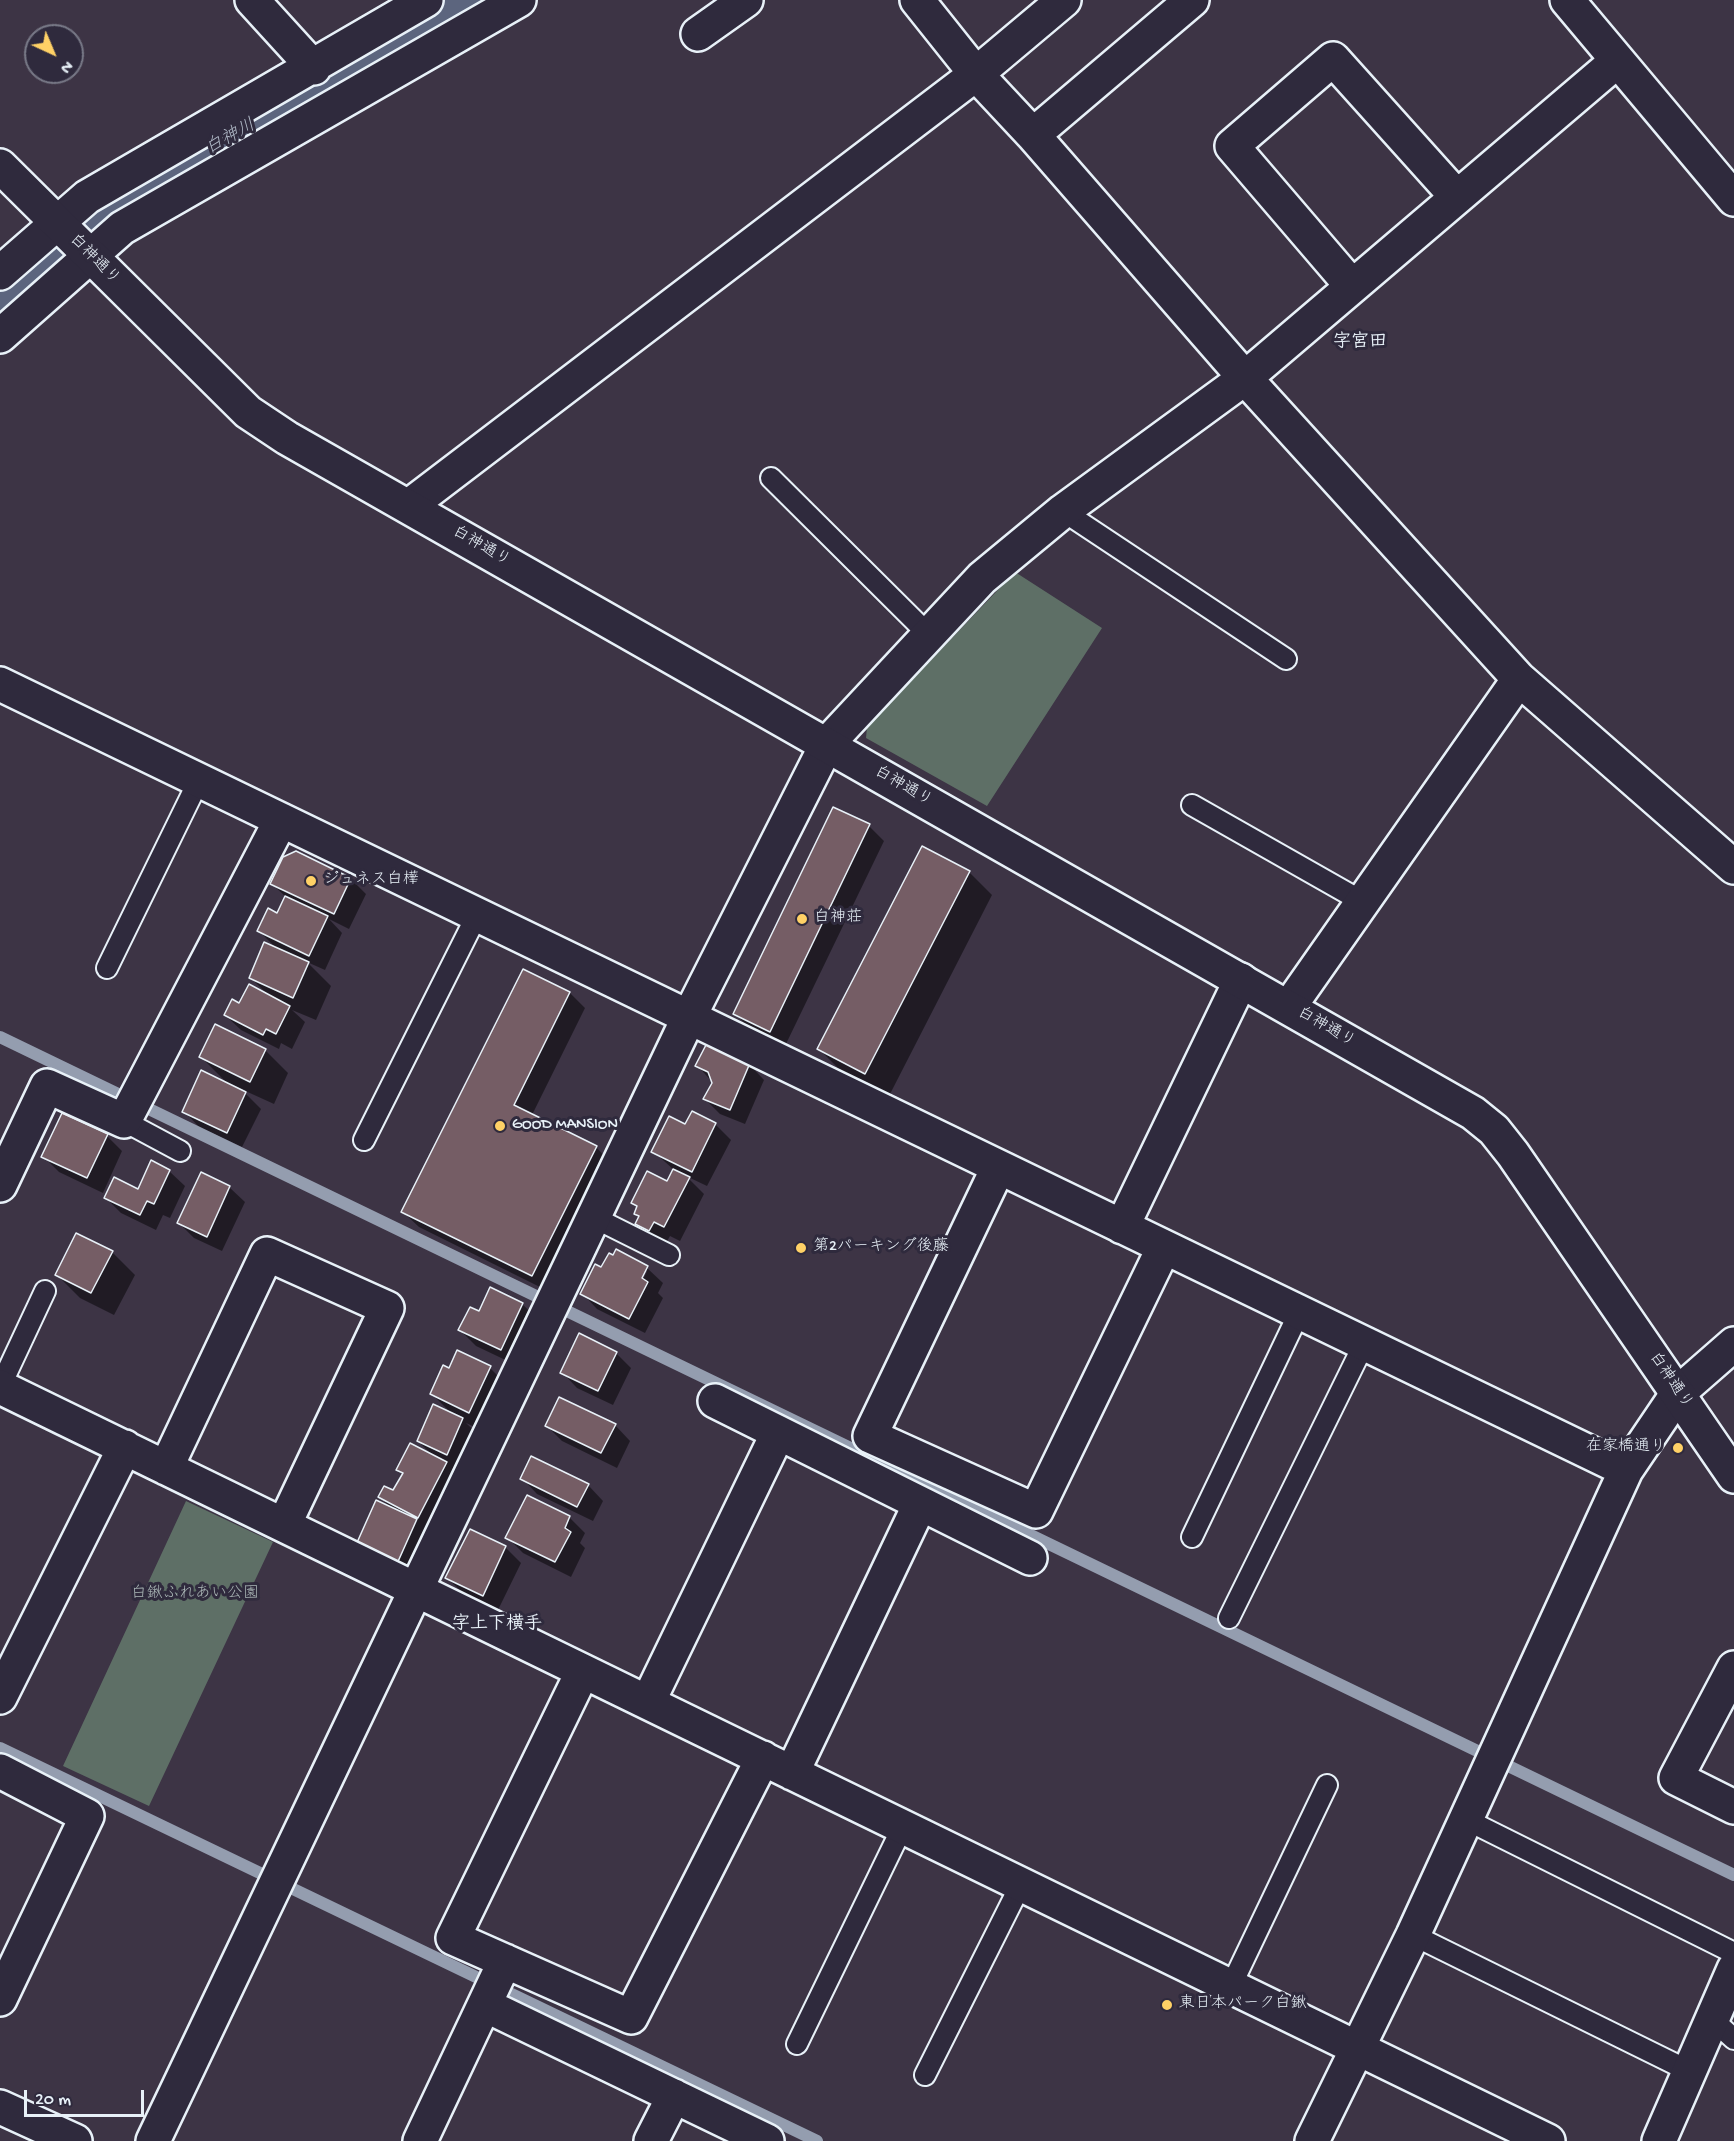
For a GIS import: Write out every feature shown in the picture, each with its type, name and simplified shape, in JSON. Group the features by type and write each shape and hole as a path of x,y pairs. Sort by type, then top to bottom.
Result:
{"street":[{"path":"252,0 314,68"},
{"path":"0,336 74,240 87,197 314,68 426,0"},
{"path":"0,273 74,240 122,228 519,0"},
{"path":"698,34 746,0"},
{"path":"917,0 976,74 1034,135 1245,378 1519,679 1734,867"},
{"path":"409,506 976,74 1064,0"},
{"path":"1034,135 1192,0"},
{"path":"1567,0 1734,199"},
{"path":"1352,286 1232,146 1333,59 1457,197"},
{"path":"153,2141 688,1018 827,744 982,578 1063,511 1245,378 1617,61"},
{"name":"白神通り","path":"0,166 248,412 287,438 1473,1113 1494,1130 1734,1476"},
{"path":"1289,1007 1519,679"},
{"path":"0,684 1626,1470"},
{"path":"0,1185 47,1086 124,1122 281,820"},
{"path":"1122,1227 1241,980"},
{"path":"998,1168 870,1436 1036,1511 1164,1247"},
{"path":"166,1468 267,1254 387,1308 284,1526"},
{"path":"1312,2141 1413,1935 1626,1470 1678,1393 1734,1344"},
{"path":"0,1387 1548,2141"},
{"path":"714,1401 1030,1558"},
{"path":"648,1702 778,1432"},
{"path":"0,1697 125,1447"},
{"path":"962,1525 980,1486"},
{"path":"792,1773 920,1504"},
{"path":"1734,1668 1676,1778 1734,1807"},
{"path":"583,1671 453,1938 631,2017 763,1758"},
{"path":"0,1772 87,1816 0,1999"},
{"path":"420,2141 505,1961"},
{"path":"1661,2140 1689,2071 1723,2029 1734,1969"},
{"path":"485,2005 767,2141"},
{"path":"651,2141 674,2096"},
{"path":"0,2106 75,2141"}],"lane":[{"path":"771,478 929,635"},
{"path":"1063,511 1286,659"},
{"path":"107,968 199,780"},
{"path":"1192,805 1363,902"},
{"path":"364,1140 477,915"},
{"path":"124,1122 180,1151"},
{"path":"593,1217 669,1255"},
{"path":"0,1387 45,1291"},
{"path":"1192,1537 1299,1313"},
{"path":"1229,1618 1364,1344"},
{"path":"1231,1986 1327,1785"},
{"path":"1465,1819 1734,1953"},
{"path":"797,2043 903,1826"},
{"path":"925,2075 1021,1884"},
{"path":"1413,1935 1689,2071"}],"green space":[{"path":"1015,572 1102,628 987,806 866,738 867,727"},
{"name":"白鍬ふれあい公園","path":"186,1501 273,1542 149,1806 63,1766"}],"building":[{"name":"白神荘","path":"833,807 870,824 770,1032 733,1014"},
{"path":"922,846 970,871 865,1074 817,1049"},
{"name":"ジュネス白樺","path":"296,851 351,878 334,914 270,884 283,857"},
{"path":"285,896 328,916 309,956 257,931 268,908 277,913"},
{"path":"264,942 309,962 293,998 249,978"},
{"name":"GOOD MANSION","path":"523,969 570,992 514,1105 597,1146 532,1276 401,1212"},
{"path":"249,984 290,1006 276,1034 266,1029 263,1035 224,1015 232,999 239,1003"},
{"path":"215,1024 266,1049 250,1082 199,1057"},
{"path":"707,1043 750,1063 730,1110 703,1099 712,1083 708,1072 695,1066"},
{"path":"201,1070 246,1092 227,1133 182,1112"},
{"path":"692,1111 716,1123 692,1172 651,1152 669,1116 685,1124"},
{"path":"62,1113 108,1134 87,1178 41,1157"},
{"path":"151,1160 170,1170 154,1204 147,1201 140,1215 104,1198 114,1177 138,1189"},
{"path":"673,1169 690,1177 664,1227 654,1222 649,1231 635,1224 639,1216 634,1214 637,1206 631,1203 647,1171 667,1181"},
{"path":"201,1172 230,1186 207,1237 177,1223"},
{"path":"76,1233 113,1251 91,1293 55,1275"},
{"path":"616,1249 648,1266 642,1278 648,1282 629,1319 580,1294 595,1264 601,1267 609,1253 613,1255"},
{"path":"490,1287 523,1303 501,1350 458,1330 470,1307 479,1311"},
{"path":"579,1333 617,1352 598,1391 560,1373"},
{"path":"457,1350 491,1366 469,1413 430,1394 443,1365 449,1368"},
{"path":"559,1397 616,1424 601,1453 545,1426"},
{"path":"433,1404 463,1418 447,1455 417,1441"},
{"path":"410,1443 447,1462 418,1518 378,1497 384,1486 393,1490 403,1473 396,1470"},
{"path":"531,1456 589,1484 577,1507 520,1479"},
{"path":"527,1495 570,1516 565,1528 571,1532 555,1562 505,1538"},
{"path":"376,1500 417,1519 396,1566 355,1547"},
{"path":"470,1529 506,1546 483,1596 445,1578"}],"waterway":[{"name":"白神川","path":"0,304 125,197 481,0"},
{"path":"0,1037 1734,1875"},
{"path":"0,1748 817,2141"}],"place":[{"name":"ジュネス白樺","path":"311,881"},
{"name":"白神荘","path":"802,919"},
{"name":"GOOD MANSION","path":"500,1126"},
{"name":"第2パーキング後藤","path":"801,1248"},
{"name":"在家橋通り","path":"1678,1448"},
{"name":"東日本パーク白鍬","path":"1167,2005"}],"district":[{"name":"字宮田","path":"1360,343"},
{"name":"字上下横手","path":"497,1625"}]}
